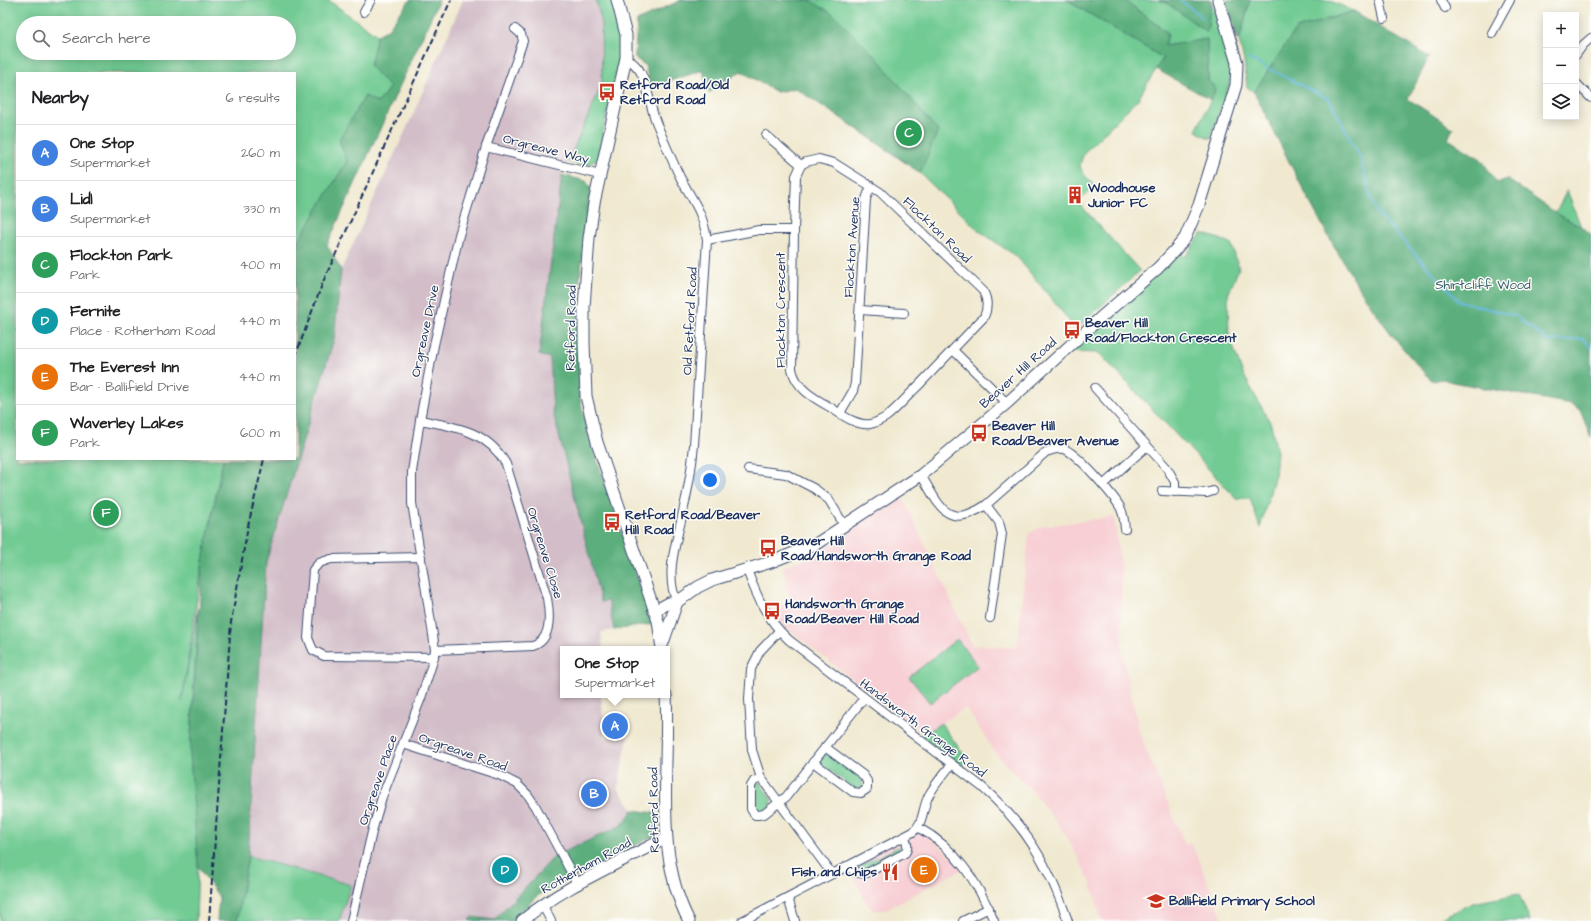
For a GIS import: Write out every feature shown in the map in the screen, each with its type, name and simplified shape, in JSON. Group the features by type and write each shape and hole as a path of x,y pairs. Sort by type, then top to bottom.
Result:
{"main road":[{"name":"Retford Road","path":"617,0 626,35 626,58 600,175 589,238 584,307 586,396 597,442 656,616 662,646"},
{"name":"Beaver Hill Road","path":"656,616 670,603 676,605 698,587 712,580 747,570 816,544 921,475 1007,402 1166,260 1185,238 1192,224 1204,192 1236,85 1237,63 1218,0"},
{"path":"662,646 676,605"},
{"name":"Retford Road","path":"666,698 666,840 675,886 680,902 689,921"},
{"name":"Rotherham Road","path":"522,921 543,906 578,885 658,842 666,840"}],"street":[{"path":"364,12 371,0"},
{"path":"1380,0 1384,18"},
{"path":"1441,0 1445,8"},
{"path":"1492,33 1510,0"},
{"name":"Orgreave Drive","path":"434,653 412,503 411,487 420,420 453,260 486,146 523,41 521,34 515,28"},
{"path":"1579,51 1591,38"},
{"name":"Old Retford Road","path":"626,58 641,72 649,102 664,142 681,179 699,209 705,225 707,240 692,470 671,573 676,605"},
{"path":"1577,84 1591,98"},
{"path":"707,240 759,230 794,230 796,176 801,165 766,136"},
{"name":"Orgreave Way","path":"486,146 600,175"},
{"name":"Flockton Road","path":"801,165 812,160 827,160 852,173 880,192 983,291 986,296 987,306 984,317 953,350"},
{"name":"Flockton Avenue","path":"840,413 853,391 855,383 866,199 871,186"},
{"name":"Flockton Crescent","path":"794,230 791,361 793,376 798,384 808,393 861,424 878,422 892,412 953,350"},
{"name":"Flockton Avenue","path":"860,310 904,313"},
{"path":"953,350 1007,402"},
{"path":"1095,388 1172,475 1175,482 1175,492"},
{"name":"Orgreave Close","path":"420,420 467,431 488,442 506,464 547,598 550,611 546,636 540,644 533,646 434,653 324,656 313,650 308,638 313,570 319,563 331,559 421,557"},
{"path":"1103,484 1147,446"},
{"path":"921,475 942,508 948,514 962,517 986,505 1046,452 1058,449 1070,452 1103,484 1115,499 1124,518 1124,529"},
{"path":"748,469 786,474 815,489 829,500 844,525"},
{"path":"1162,491 1207,494 1213,491"},
{"path":"986,505 999,522 1002,534 990,618"},
{"name":"Handsworth Grange Road","path":"747,570 762,608 778,631 804,653 982,788 1002,806 1027,836 1053,880 1068,921"},
{"path":"778,631 760,651 753,664 750,676 750,740 755,762 761,778 832,874"},
{"name":"Orgreave Place","path":"351,921 378,814 421,698 434,653"},
{"path":"761,778 754,781 751,786 751,809 752,812 758,815 764,814 786,797 864,698"},
{"name":"Orgreave Road","path":"403,744 499,775 517,784 528,795 536,807 578,885"},
{"path":"813,762 853,792 861,793 867,789 867,781 863,775 825,747"},
{"path":"742,921 905,837 919,828 928,796 951,764"},
{"path":"919,828 942,845 965,868 975,881 994,921"},
{"path":"848,866 853,871 862,874 873,870 908,850 905,837"},
{"path":"788,898 795,921"},
{"path":"543,906 551,921"},
{"path":"963,921 989,908"}],"shaded area":[{"path":"463,0 596,0 601,19 602,84 561,178 550,357 553,412 601,602 608,601 614,630 601,632 603,646 560,646 560,698 601,698 605,738 628,737 618,788 633,810 622,825 555,856 494,920 472,917 469,921 339,921 351,885 248,856 266,562 334,339 341,270 409,123"},
{"path":"900,492 972,645 1017,648 1029,533 1043,526 1114,517 1121,567 1122,651 1139,732 1185,845 1191,842 1224,921 1102,921 1090,881 1066,835 1033,792 996,754 966,708 923,734 783,625 774,614 791,597 785,587 787,580 782,567 802,560 840,538"},
{"path":"919,828 965,868 884,910 874,911 864,899 853,875 847,866"}],"green space":[{"path":"0,0 328,0 377,35 370,66 390,87 378,103 365,96 347,161 296,245 296,72 16,72 16,460 223,460 202,566 182,701 198,608 190,754 198,866 196,921 0,921"},
{"path":"410,0 439,0 327,245 341,270 334,339 266,562 248,856 237,921 217,921 219,897 198,866 190,754 202,566 223,460 296,460 296,245 347,161 339,140 365,96 378,103 390,87 370,66 377,35 387,30"},
{"path":"596,0 611,0 617,19 620,40 619,61 597,159 587,166 568,162 602,84 601,19"},
{"path":"681,0 1067,0 1163,58 1138,99 1085,152 1081,163 1082,171 1095,186 1078,202 1140,271 1076,329 1018,258 977,229 920,173 830,110 795,88 777,92 741,71 709,93 703,70 651,87 645,65 635,58 637,21"},
{"path":"682,0 809,0 832,13 876,57 938,131 920,173 879,143 795,88 777,92 741,71 709,93 703,70 651,87 645,65 635,58 637,21"},
{"path":"1067,0 1124,0 1168,33 1165,46 1207,39 1208,81 1216,88 1211,100 1156,69 1163,58"},
{"path":"1124,0 1159,0 1167,3 1207,32 1211,0 1231,63 1230,83 1210,139 1196,131 1216,89 1208,81 1207,39 1165,46 1168,33"},
{"path":"1159,0 1211,0 1207,32 1167,3"},
{"path":"1225,0 1250,0 1239,41"},
{"path":"1250,0 1328,0 1354,11 1296,29 1254,92 1247,87 1244,61 1239,41"},
{"name":"Shirtcliff Wood","path":"1354,11 1429,57 1408,99 1453,128 1448,139 1481,159 1497,183 1507,179 1556,213 1591,234 1591,438 1580,410 1571,404 1452,382 1443,379 1433,381 1410,357 1383,323 1364,296 1330,239 1254,92 1296,29"},
{"path":"562,175 586,181 591,189 578,293 579,395 588,433 653,624 614,630 608,601 601,602 553,412 550,358 539,355"},
{"path":"1567,190 1581,227 1556,213"},
{"path":"1202,233 1231,243 1239,268 1228,295 1229,335 1242,372 1271,424 1277,452 1275,475 1260,528 1250,498 1236,498 1099,353 1069,352 1179,252 1185,257"},
{"path":"957,639 978,666 930,703 909,677"},
{"path":"941,723 965,756 963,768 921,736"},
{"path":"828,753 860,777 863,781 862,788 856,790 820,763 819,760 824,754"},
{"path":"757,783 760,783 772,800 771,806 759,813 754,809 754,786"},
{"path":"633,810 657,813 654,836 537,896 513,921 469,921 472,917 494,920 555,856 622,825"},
{"path":"900,846 903,852 862,872 860,866"},
{"path":"248,856 351,885 339,921 237,921"},
{"path":"1519,894 1530,921 1434,921 1473,903"}],"waterway":[{"path":"1180,0 1203,18"},
{"path":"1249,59 1329,99 1361,159 1369,193 1377,213 1459,301 1516,316 1548,341 1583,339 1591,347"}],"railway":[{"path":"296,354 323,282 451,0"},
{"path":"209,921 231,622 248,526 264,460"}],"place":[{"name":"Retford Road/Old Retford Road","path":"607,92"},
{"name":"Flockton Park","path":"909,133"},
{"name":"Woodhouse Junior FC","path":"1075,195"},
{"name":"Beaver Hill Road/Flockton Crescent","path":"1072,330"},
{"name":"Beaver Hill Road/Beaver Avenue","path":"979,433"},
{"name":"Waverley Lakes","path":"106,513"},
{"name":"Retford Road/Beaver Hill Road","path":"612,522"},
{"name":"Beaver Hill Road/Handsworth Grange Road","path":"768,548"},
{"name":"Handsworth Grange Road/Beaver Hill Road","path":"772,611"},
{"name":"One Stop","path":"615,726"},
{"name":"Lidl","path":"594,794"},
{"name":"Fernite","path":"505,870"},
{"name":"The Everest Inn","path":"924,870"},
{"name":"Fish and Chips","path":"890,872"},
{"name":"Ballifield Primary School","path":"1156,901"}]}
